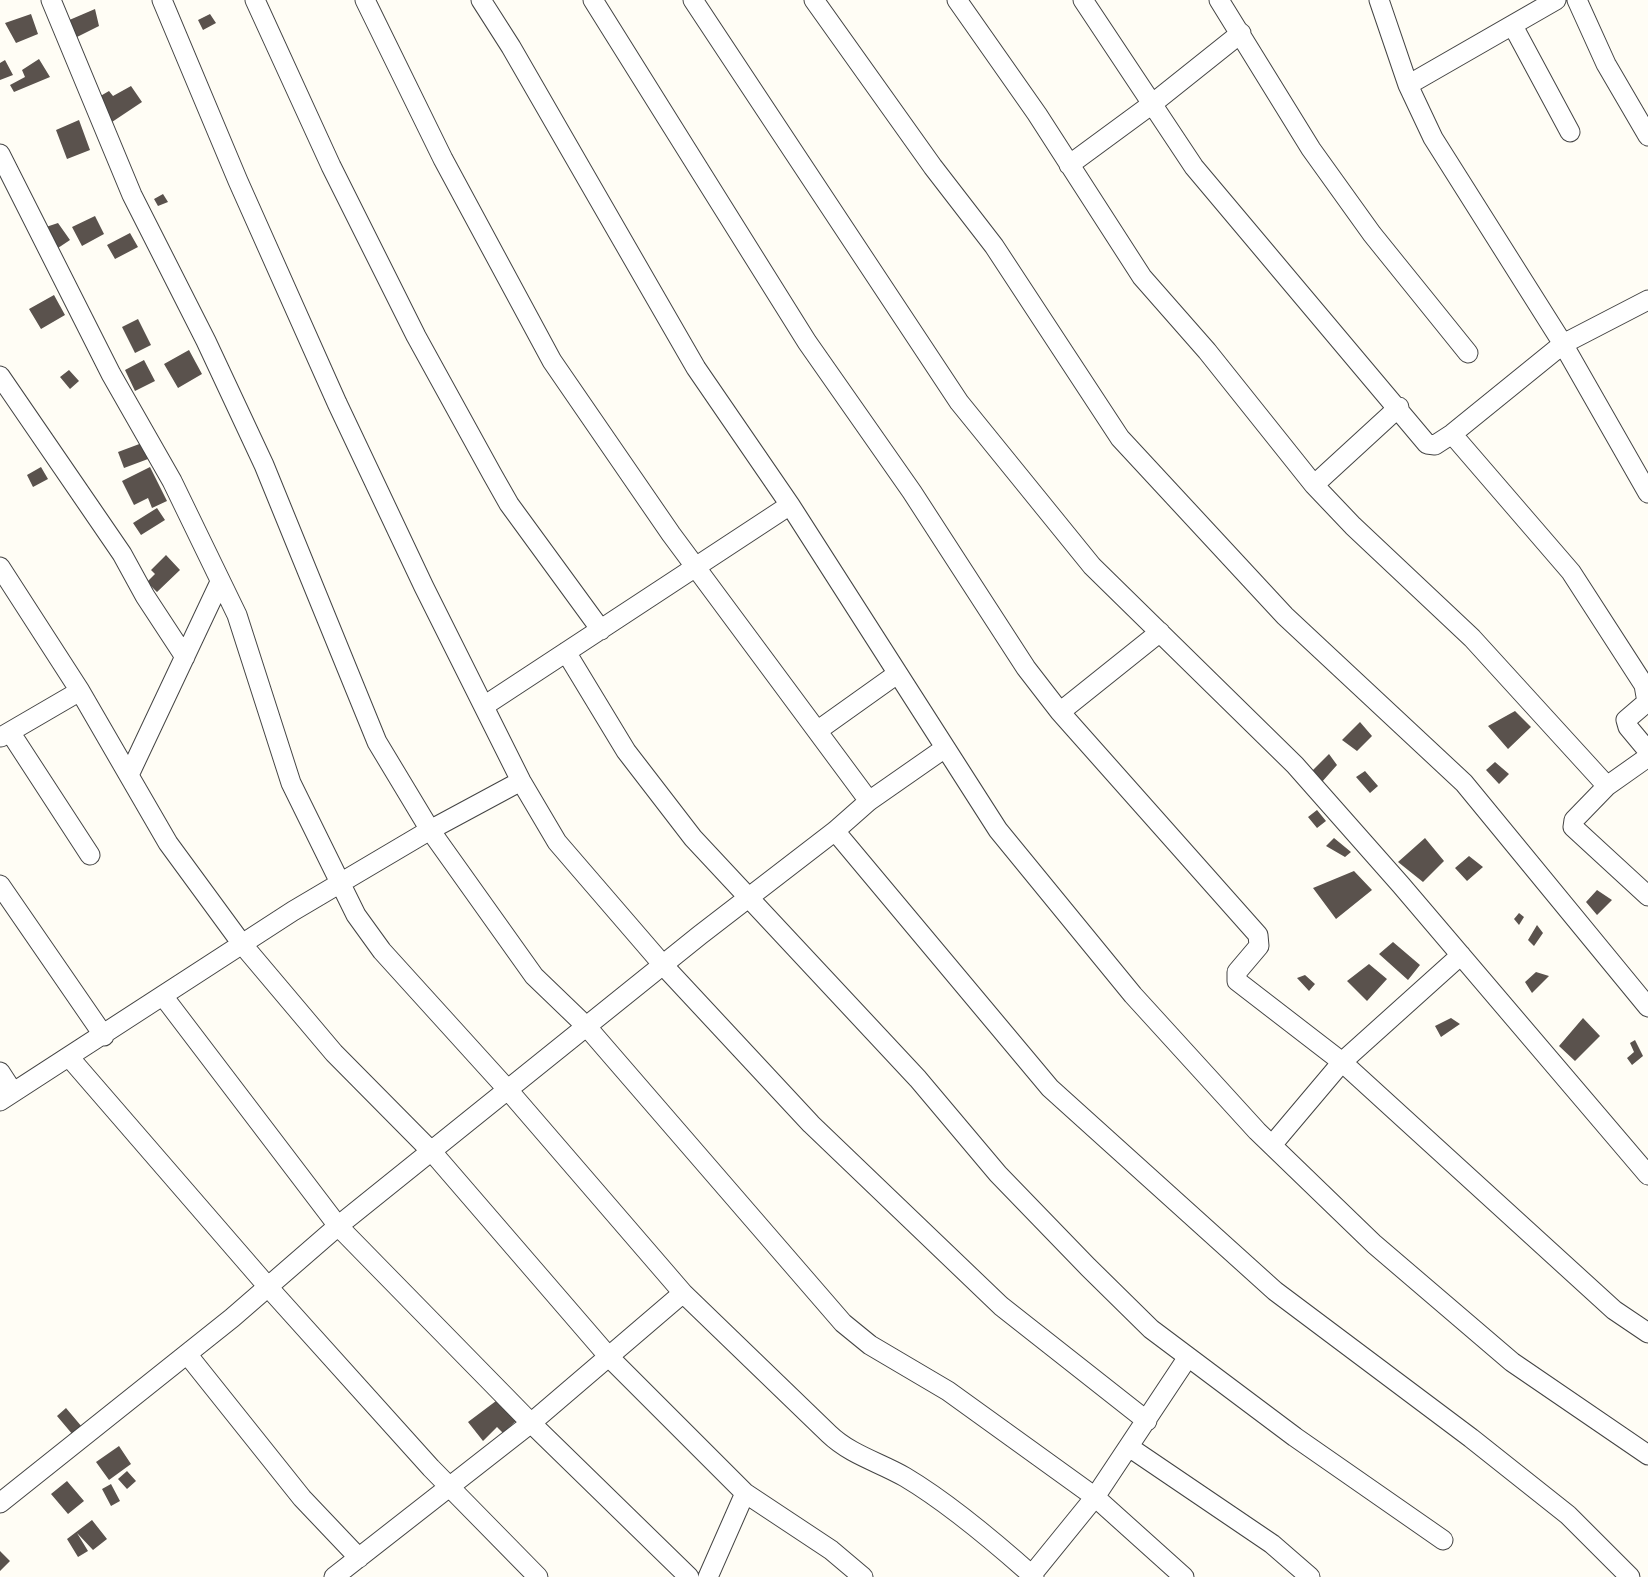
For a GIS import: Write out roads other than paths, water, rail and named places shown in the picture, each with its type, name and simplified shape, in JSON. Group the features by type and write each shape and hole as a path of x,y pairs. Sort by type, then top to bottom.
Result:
{"street":[{"path":"51,0 132,195 206,341 264,465 377,742 430,830 534,976 587,1027 855,1334 948,1391 1096,1497 1184,1577"},
{"path":"162,0 238,181 337,403 424,587 522,781 557,842 663,965 811,1124 1001,1306 1147,1421"},
{"path":"254,0 416,336 492,474 509,504 601,629"},
{"path":"365,0 443,159 552,361 696,567 869,801"},
{"path":"481,0 696,368 790,505 998,830 1133,995 1272,1145 1374,1244 1512,1362 1648,1455"},
{"path":"593,0 807,342 920,503 1026,668 1060,712 1258,935 1259,946 1237,972 1237,981 1342,1062 1614,1310 1648,1333"},
{"path":"693,0 959,402 1092,566 1295,765 1648,1175"},
{"path":"814,0 933,167 994,246 1120,438 1285,616 1464,783 1648,1007"},
{"path":"957,0 1142,277 1207,351 1314,485 1353,526 1472,638 1606,786"},
{"path":"1083,0 1194,167 1399,407 1427,444 1435,445 1452,433 1563,344 1648,300"},
{"path":"1219,0 1311,149 1372,234 1468,353"},
{"path":"1379,0 1408,85 1433,138 1563,344 1648,493"},
{"path":"1408,85 1556,0"},
{"path":"1577,0 1606,64 1648,136"},
{"path":"1513,26 1570,132"},
{"path":"1069,164 1152,104 1241,33"},
{"path":"0,154 37,232 172,481 237,615 290,783 338,884 382,951 508,1090 683,1293 838,1443 911,1481 1032,1576 1096,1497 1188,1357"},
{"path":"0,376 122,554 159,619 185,657"},
{"path":"1314,485 1399,407"},
{"path":"1452,433 1571,572 1644,685 1647,702 1626,720 1628,727 1648,751"},
{"path":"484,706 790,505"},
{"path":"0,567 80,691 168,843 242,944 334,1053 432,1153 609,1357 745,1493 831,1550 863,1577"},
{"path":"129,775 220,582"},
{"path":"1060,712 1160,632"},
{"path":"566,652 626,751 692,838 918,1079 998,1174 1152,1329 1295,1437 1443,1540"},
{"path":"817,731 897,674"},
{"path":"80,691 5,735 90,855"},
{"path":"0,1503 269,1288 338,1226 663,965 835,831 869,801 944,748"},
{"path":"1648,757 1606,786 1574,820 1573,827 1648,896"},
{"path":"0,1072 7,1097 338,884 430,830 522,781"},
{"path":"835,831 1050,1088 1275,1291 1471,1438 1568,1515 1630,1577"},
{"path":"0,885 104,1036"},
{"path":"1272,1145 1342,1062 1461,955"},
{"path":"163,996 338,1226 531,1423 689,1577"},
{"path":"69,1057 269,1288 431,1468 538,1577"},
{"path":"334,1577 531,1423 683,1293"},
{"path":"187,1354 302,1498 359,1558"},
{"path":"1129,1447 1272,1544 1310,1577"},
{"path":"708,1577 745,1493"}]}
